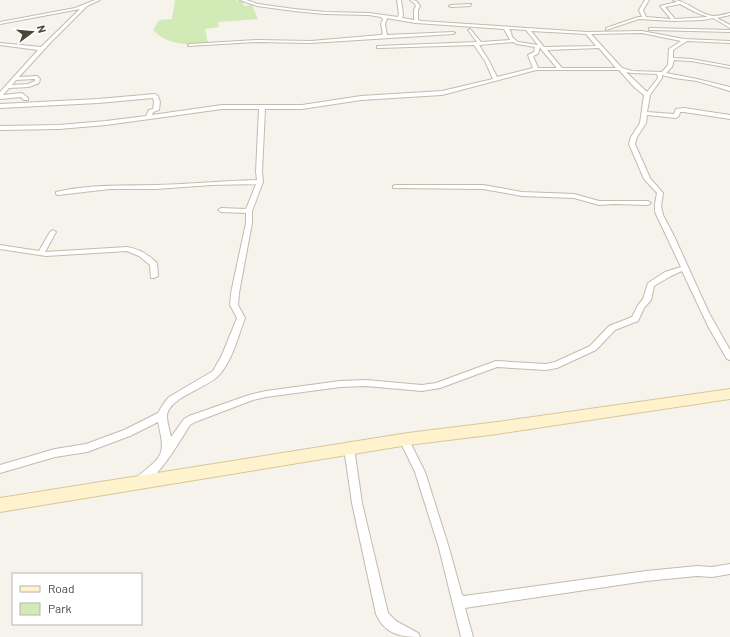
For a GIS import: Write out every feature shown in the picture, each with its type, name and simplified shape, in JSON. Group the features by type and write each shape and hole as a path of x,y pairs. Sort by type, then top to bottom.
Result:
{"street":[{"path":"26,99 22,95 0,96 4,87 14,79 75,14 85,6 98,0"},
{"path":"242,0 263,6 298,11 363,14 416,22 587,33 647,33 685,40 730,42"},
{"path":"399,0 401,14 399,19"},
{"path":"412,0 416,2 418,6 416,10 416,22"},
{"path":"644,18 641,10 647,0"},
{"path":"675,0 693,10 714,17 730,27"},
{"path":"674,20 662,6 681,3"},
{"path":"451,6 470,5"},
{"path":"1,24 85,6"},
{"path":"693,10 690,11 692,12 691,14 715,27"},
{"path":"609,29 634,19 699,19 730,14"},
{"path":"383,16 385,19 383,24 385,34 383,36"},
{"path":"659,73 663,73 669,69 672,59 671,49 688,38 688,31 685,29 692,23 690,19"},
{"path":"718,20 730,21"},
{"path":"444,23 464,45"},
{"path":"506,28 509,32 510,38 513,41"},
{"path":"587,33 609,29 630,28 688,31 730,31"},
{"path":"527,29 562,69"},
{"path":"470,30 477,38 479,42 477,44 479,52 487,62 491,74 496,79"},
{"path":"587,33 637,87 647,95"},
{"path":"190,45 258,41 311,42 383,36 456,36"},
{"path":"379,47 464,45 513,41 538,46 536,53 530,55 536,69"},
{"path":"1,45 42,49"},
{"path":"543,48 601,47"},
{"path":"672,59 701,61 730,67"},
{"path":"0,128 59,127 106,123 222,107 302,107 361,98 442,93 536,69 621,69 632,72 659,73 674,77 698,80 730,89"},
{"path":"659,73 660,78 647,95 643,124 634,137 632,145 647,179 660,193 658,210 713,330 730,357"},
{"path":"4,87 33,84 37,82 38,79 35,77 14,79"},
{"path":"0,106 98,101 155,96 156,110 150,111 150,116"},
{"path":"167,452 163,412 171,402 187,390 216,373 225,360 241,318 234,305 235,294 249,223 249,211 260,182 259,172 262,107"},
{"path":"645,113 676,116 678,110 684,110 730,117"},
{"path":"58,193 110,187 156,187 212,183 260,182"},
{"path":"395,187 483,187 522,194 574,196 599,203 648,203"},
{"path":"221,210 249,211"},
{"path":"41,253 53,232"},
{"path":"0,247 41,253 127,249 134,250 144,254 154,265 154,276"},
{"path":"140,481 160,461 187,422 252,397 340,384 366,383 422,388 437,386 496,364 550,367 563,363 593,348 612,328 635,319 641,307 647,300 651,285 668,274 684,268"},
{"path":"0,505 404,439 497,428 730,394"},
{"path":"0,469 56,453 87,448 128,433 163,415"},
{"path":"404,439 420,472 458,599 467,637"},
{"path":"349,448 357,503 382,614 390,625 408,631 414,637"},
{"path":"458,599 463,602 469,602 639,577 697,571 712,572 730,569"}],"green space":[{"path":"175,0 235,0 243,2 244,6 252,5 258,19 218,22 219,27 205,29 208,43 186,44 172,42 165,39 153,30 159,20 172,19"}]}
